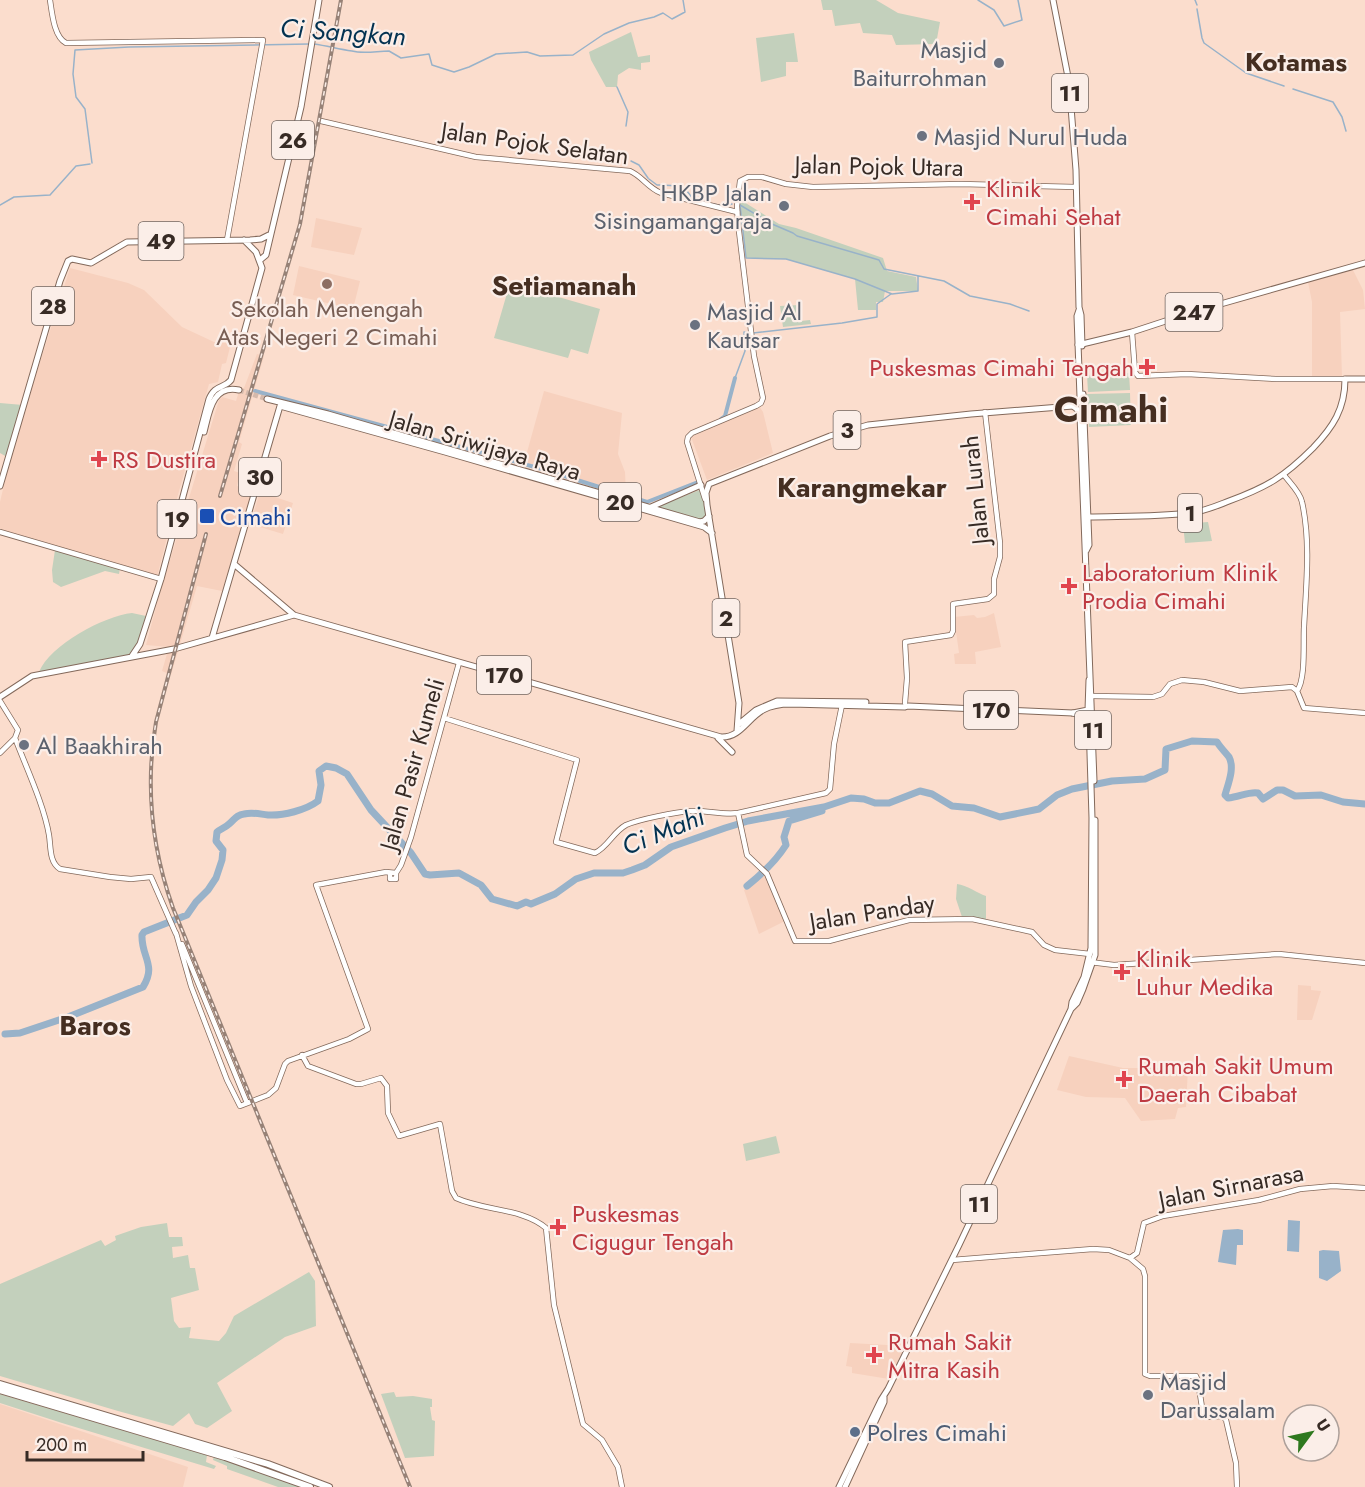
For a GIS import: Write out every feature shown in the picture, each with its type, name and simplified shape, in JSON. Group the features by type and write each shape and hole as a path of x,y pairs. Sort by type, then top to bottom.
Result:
{"highway":[{"path":"0,1384 268,1464 329,1487"},
{"path":"0,1390 225,1457 310,1487"}],"main road":[{"name":"26","path":"229,383 257,292 262,268 260,260 266,255 301,107 319,0"},
{"name":"11","path":"1053,0 1069,82 1076,187 1089,545 1086,551"},
{"name":"49","path":"70,260 88,263 98,260 127,242 244,240 269,235"},
{"path":"244,240 253,248 260,260"},
{"name":"28","path":"0,486 60,281 70,260"},
{"name":"247","path":"1080,345 1132,332 1198,310 1365,263"},
{"name":"11","path":"839,1487 952,1260 1071,1009 1080,996 1091,962 1096,927 1092,696 1080,415 1073,406 1079,402 1080,397 1080,345"},
{"path":"1345,379 1365,379"},
{"name":"1","path":"1088,517 1153,516 1199,512 1264,488 1284,475 1331,428 1341,409 1345,379"},
{"name":"19","path":"131,657 140,644 161,579 211,394 218,387 229,383"},
{"path":"194,459 215,398 223,391 239,390"},
{"name":"Jalan Sriwijaya Raya","path":"267,399 464,455"},
{"name":"Jalan Sriwijaya Raya","path":"280,406 700,522 705,521 709,516"},
{"name":"30","path":"212,638 280,406"},
{"name":"3","path":"707,505 706,490 711,482 843,431 876,423 1073,406"},
{"name":"Jalan Sriwijaya Raya","path":"542,477 704,527 712,533"},
{"path":"651,507 701,485"},
{"name":"2","path":"707,505 739,703 738,728"},
{"path":"234,564 294,615"},
{"path":"282,619 286,615 286,608"},
{"path":"0,699 32,676 149,655 294,615"},
{"name":"170","path":"294,615 714,736 731,737 753,714 780,704 830,702 906,704 1073,713"},
{"path":"140,644 143,651 149,655"},
{"name":"11","path":"1073,713 1088,710 1090,678"},
{"path":"739,703 745,712 753,714"},
{"name":"11","path":"1073,713 1085,716 1089,721 1093,785 1091,962"},
{"name":"170","path":"714,736 724,742 732,752"},
{"name":"11","path":"845,1487 884,1402 884,1397"}],"street":[{"path":"50,0 58,34 66,43 263,40 227,240"},
{"name":"Jalan Pojok Selatan","path":"321,121 477,157 630,171 639,176 650,188 661,193 737,212"},
{"name":"Jalan Pojok Utara","path":"737,212 740,181 748,177 762,177 794,185 822,187 884,184 1076,187"},
{"path":"707,505 688,438 692,433 750,409 762,401 737,212"},
{"path":"1132,332 1135,372 1138,376 1345,379"},
{"name":"Jalan Lurah","path":"906,704 905,642 951,635 953,604 988,599 994,594 1000,543 985,412"},
{"path":"1284,475 1301,498 1307,551 1301,685 1298,691 1302,705 1305,708 1365,713"},
{"path":"0,532 161,579"},
{"name":"Jalan Pasir Kumeli","path":"247,1103 268,1095 276,1088 285,1064 302,1055 349,1039 368,1028 316,885 386,872 396,873 407,850 459,663"},
{"path":"1092,696 1153,697 1162,694 1173,683 1188,679 1240,691 1290,687 1298,691"},
{"path":"0,699 18,727 15,738 0,753"},
{"path":"444,718 577,760 556,842 595,853 621,829 634,823 690,811 738,813 812,797 829,791 834,744 845,703"},
{"path":"15,738 47,824 51,853 56,866 60,869 93,876 131,879 151,877 174,927 191,986 227,1080 240,1106 247,1103 183,945 176,933"},
{"name":"Jalan Panday","path":"738,813 747,855 765,873 795,941 829,941 909,920 972,919 1032,932 1044,945 1055,950 1090,954"},
{"path":"1091,962 1114,965 1279,954 1365,963"},
{"path":"302,1055 308,1066 356,1084 381,1077 387,1086 388,1113 399,1136 440,1124 453,1195 467,1203 522,1215 539,1223 547,1231 554,1305 583,1424 586,1429 602,1440 618,1467 622,1487"},
{"name":"Jalan Sirnarasa","path":"1130,1258 1137,1253 1144,1223 1163,1216 1259,1200 1306,1188 1365,1188"},
{"path":"952,1260 1093,1248 1109,1250 1130,1258 1143,1269 1145,1276 1145,1374 1197,1378 1203,1414 1209,1417 1222,1416 1226,1420 1236,1463 1238,1487"}],"shaded area":[{"path":"316,218 362,228 354,255 311,247"},
{"name":"Sekolah Menengah Atas Negeri 2 Cimahi","path":"299,266 360,281 353,309 293,295"},
{"name":"RS Dustira","path":"70,268 128,283 144,290 182,327 214,342 231,343 226,363 222,364 218,382 209,384 157,577 0,531 0,502 20,417 33,384"},
{"path":"1353,270 1363,290 1365,309 1340,312 1342,377 1312,377 1312,302 1308,282"},
{"path":"257,354 264,356 239,442 242,444 234,471 240,473 237,486 254,491 222,591 197,586 171,675 162,671 169,647 146,645 159,596 219,400 222,397 236,401 240,388 244,388"},
{"path":"544,391 622,413 618,454 625,472 626,493 524,463"},
{"path":"759,406 763,412 773,453 707,480 691,437"},
{"path":"260,492 293,503 283,534 250,524"},
{"path":"994,613 1001,647 975,652 976,664 955,664 954,654 959,653 954,617 974,615 977,618"},
{"path":"764,873 785,921 759,934 744,890"},
{"path":"1298,985 1311,986 1311,990 1321,991 1312,1020 1297,1020"},
{"name":"Rumah Sakit Umum Daerah Cibabat","path":"1069,1056 1123,1068 1188,1068 1186,1107 1178,1108 1175,1119 1141,1121 1125,1098 1086,1097 1057,1090"},
{"name":"Rumah Sakit Mitra Kasih","path":"850,1343 904,1348 889,1379 852,1373 852,1367 846,1366"},
{"path":"0,1404 188,1467 183,1487 0,1487"}],"green space":[{"path":"821,0 876,0 898,13 940,22 936,44 896,45 892,35 863,33 860,23 835,26 832,10 823,10"},
{"path":"631,32 638,57 650,55 650,62 641,63 641,70 629,68 618,75 617,87 606,87 589,52"},
{"path":"794,33 798,62 786,62 786,76 761,82 756,38"},
{"path":"739,202 744,202 779,224 883,258 887,271 916,277 918,291 885,291 883,302 876,302 876,310 858,310 855,279 786,259 746,258"},
{"path":"510,283 600,309 588,354 571,349 568,358 494,338"},
{"path":"799,305 801,321 810,320 811,324 783,327 780,306"},
{"path":"1129,373 1130,390 1088,392 1087,375"},
{"path":"1130,393 1131,425 1089,427 1087,394"},
{"path":"0,403 23,405 7,457 0,453"},
{"path":"702,489 707,523 657,507"},
{"path":"1208,522 1212,541 1185,543 1183,524"},
{"path":"55,550 120,568 119,574 105,571 61,587 53,582"},
{"path":"132,613 146,616 135,651 127,655 39,672 54,652 66,642 93,626 120,615"},
{"path":"957,884 986,896 986,920 962,917 956,899"},
{"path":"776,1136 780,1153 746,1161 743,1144"},
{"path":"167,1223 169,1237 182,1237 183,1246 172,1247 173,1258 188,1255 190,1268 195,1268 199,1290 171,1298 174,1321 179,1328 191,1327 189,1338 219,1341 226,1333 234,1316 309,1272 315,1281 316,1326 285,1337 217,1383 232,1411 207,1428 195,1424 189,1413 173,1426 0,1376 0,1284 101,1240 105,1246 116,1240 115,1236 141,1227"},
{"path":"394,1392 396,1397 413,1396 432,1399 432,1407 430,1407 432,1420 435,1421 434,1456 405,1458 381,1394"},
{"path":"0,1394 207,1455 206,1462 216,1466 214,1469 0,1403"},
{"path":"214,1456 303,1487 278,1487 227,1469 227,1466 213,1460"}],"water":[{"path":"1288,1220 1300,1221 1299,1252 1287,1251"},
{"path":"1223,1230 1243,1230 1243,1245 1237,1245 1236,1265 1218,1262"},
{"path":"1319,1251 1339,1251 1341,1271 1327,1281 1319,1278"}],"waterway":[{"name":"Ci Sangkan","path":"314,44 357,52 389,51 401,58 429,54 432,65 454,72 496,54 527,52 540,56 573,55 604,34 629,23 663,13 672,19 685,12 683,0"},
{"name":"Ci Sangkan","path":"978,0 994,10 1004,26 1022,20 1018,0"},
{"name":"Ci Sangkan","path":"1195,0 1197,5"},
{"name":"Ci Sangkan","path":"1197,9 1204,43 1246,73 1284,86"},
{"name":"Ci Sangkan","path":"92,163 85,109 76,97 73,74 75,50 309,44"},
{"path":"617,87 628,112 626,126"},
{"name":"Ci Sangkan","path":"1293,89 1333,102 1342,117 1346,131"},
{"path":"631,161 639,165 648,178"},
{"name":"Ci Sangkan","path":"0,205 14,197 50,195 76,166 90,164"},
{"path":"649,179 657,185 682,188 690,194 692,199 696,199"},
{"path":"713,204 725,206 732,204"},
{"path":"740,205 797,236 879,260 884,269 944,281 970,296 1010,304 1029,311"},
{"path":"740,205 746,258 786,259 855,279 892,294 918,291 918,276"},
{"path":"753,333 877,317 877,304 891,294"},
{"path":"735,378 745,351 744,332 748,333"},
{"path":"721,419 725,416 735,378"},
{"path":"255,391 542,469 647,502 698,482"},
{"name":"Ci Mahi","path":"5,1034 20,1033 68,1017 143,987 149,967 142,935 144,932 187,915 208,890 216,878 222,860 223,850 216,841 217,832 237,816 250,813 268,815 294,812 318,801 321,785 319,771 326,766 347,774 371,810 411,853 425,874 459,873 481,885 492,899 517,906 526,902 531,904 555,894 576,879 594,873 623,873 632,870 645,865 671,847 725,828 748,821 824,807 851,798 875,803 889,803 920,791 932,794 952,806 974,808 1000,817 1039,809 1057,795 1072,789 1112,781 1145,779 1165,770 1166,749 1192,741 1217,742 1229,757 1231,771 1225,795 1228,798 1258,793 1263,799 1277,790 1283,790 1295,796 1321,795 1343,802 1365,804"},
{"path":"747,886 768,867 786,845 784,837 789,821 822,811"}],"tunnel":[{"path":"239,390 267,399"}],"railway":[{"path":"220,496 300,224 341,0"},
{"path":"206,534 156,722 151,769 155,839 173,908 410,1487"}],"place":[{"name":"Masjid Baiturrohman","path":"999,63"},
{"name":"Masjid Nurul Huda","path":"922,136"},
{"name":"Klinik Cimahi Sehat","path":"972,202"},
{"name":"HKBP Jalan Sisingamangaraja","path":"784,206"},
{"name":"Sekolah Menengah Atas Negeri 2 Cimahi","path":"327,284"},
{"name":"Masjid Al Kautsar","path":"695,325"},
{"name":"Puskesmas Cimahi Tengah","path":"1147,367"},
{"name":"RS Dustira","path":"99,459"},
{"name":"Cimahi","path":"207,516"},
{"name":"Laboratorium Klinik Prodia Cimahi","path":"1069,586"},
{"name":"Al Baakhirah","path":"24,745"},
{"name":"Klinik Luhur Medika","path":"1122,972"},
{"name":"Rumah Sakit Umum Daerah Cibabat","path":"1124,1079"},
{"name":"Puskesmas Cigugur Tengah","path":"558,1227"},
{"name":"Rumah Sakit Mitra Kasih","path":"874,1355"},
{"name":"Masjid Darussalam","path":"1148,1395"},
{"name":"Polres Cimahi","path":"855,1432"}],"district":[{"name":"Kotamas","path":"1296,62"},
{"name":"Setiamanah","path":"564,285"},
{"name":"Cimahi","path":"1111,409"},
{"name":"Karangmekar","path":"862,487"},
{"name":"Baros","path":"95,1025"}]}
